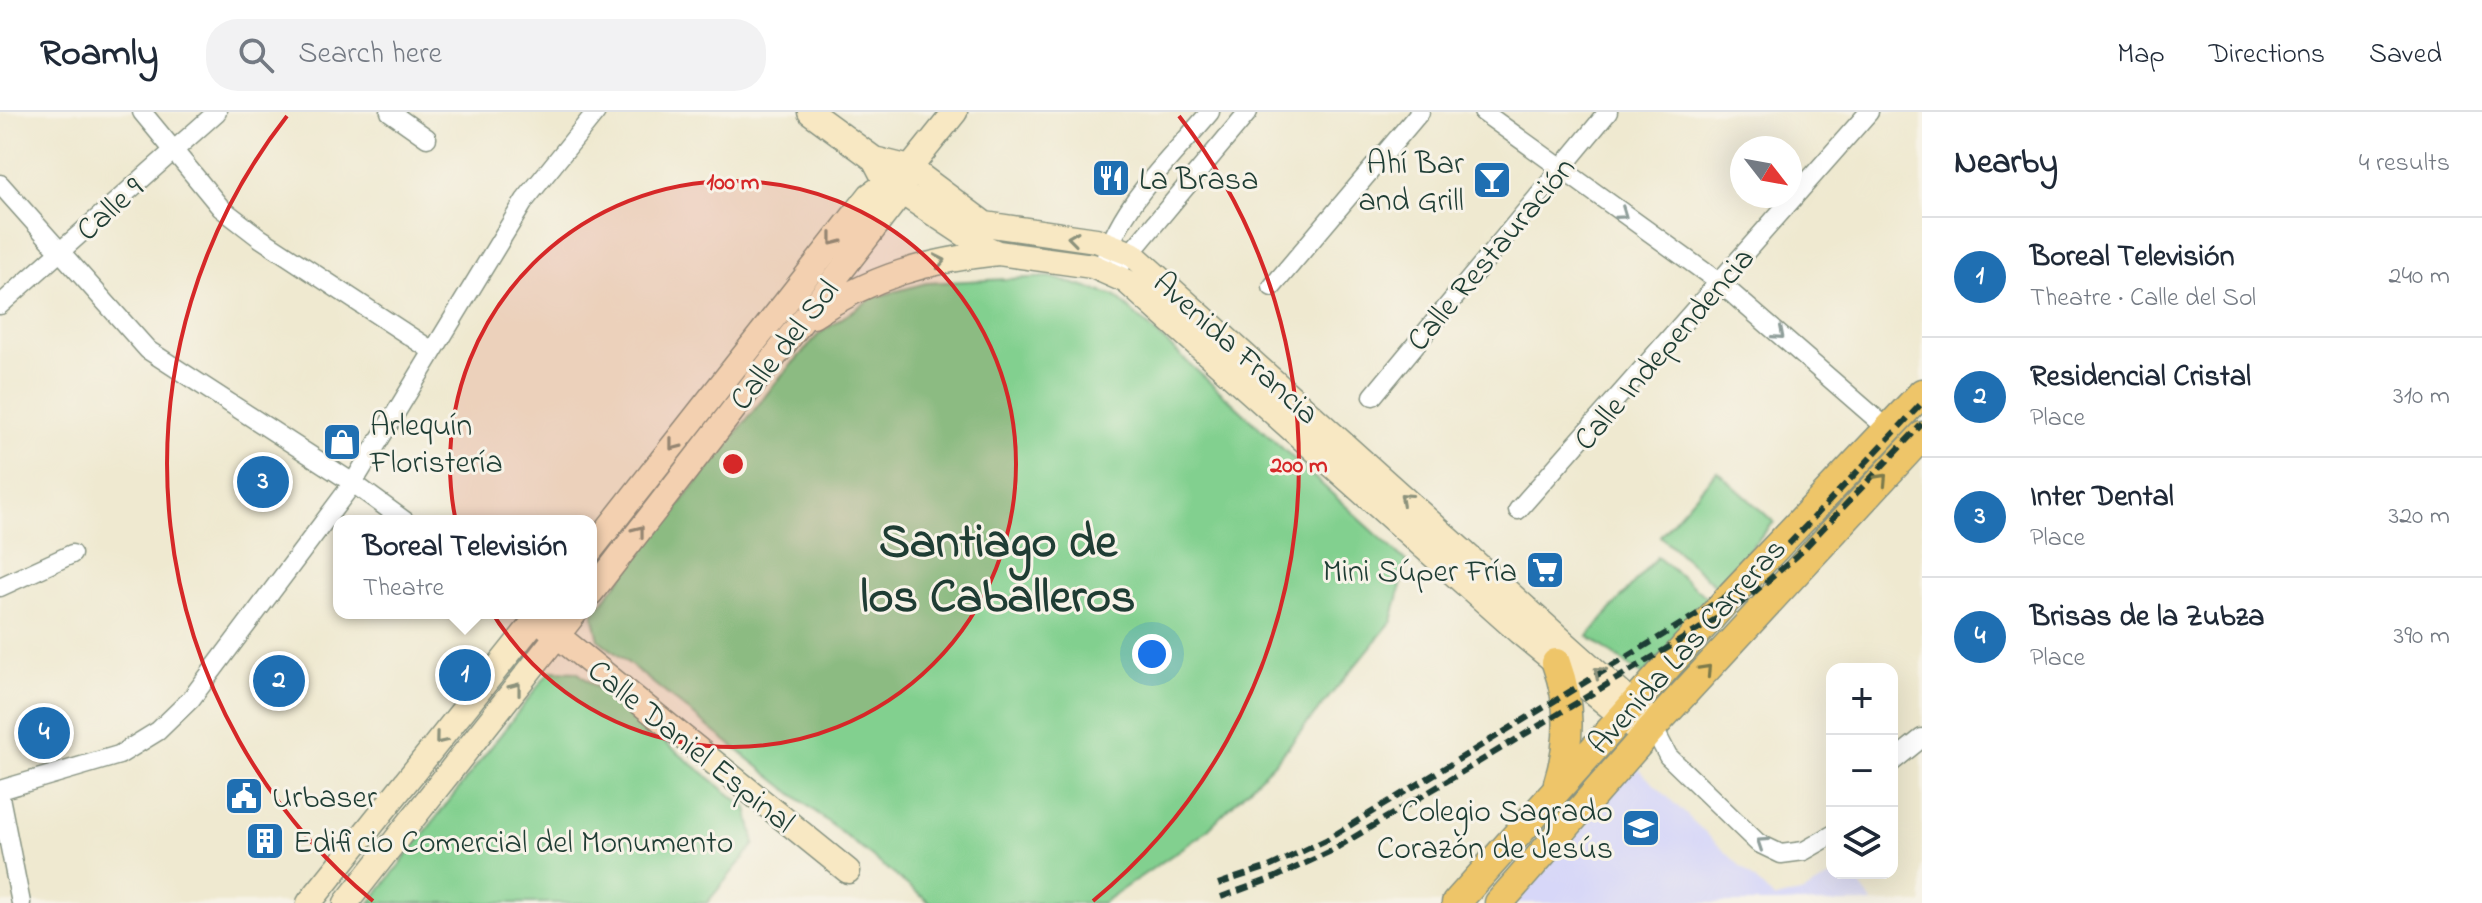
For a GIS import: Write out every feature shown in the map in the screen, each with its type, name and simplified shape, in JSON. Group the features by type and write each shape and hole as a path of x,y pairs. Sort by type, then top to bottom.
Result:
{"main road":[{"name":"Avenida Francia","path":"810,112 874,159 894,187 969,238 998,253 1108,271 1137,290 1556,663 1627,709"},
{"name":"Calle del Sol","path":"597,585 794,328 894,187 955,112"},
{"name":"Avenida Francia","path":"874,159 910,168 985,224 1108,244 1132,254 1649,732"},
{"name":"Calle del Sol","path":"597,542 870,195 894,187"},
{"path":"794,328 837,299 888,276 939,260 998,253"},
{"name":"Avenida Las Carreras","path":"1456,903 1627,709 1922,393"},
{"name":"Avenida Las Carreras","path":"1499,903 1649,732 1919,447"},
{"path":"309,903 533,619"},
{"name":"Calle Daniel Espinal","path":"540,619 848,871"},
{"path":"346,903 571,619"},
{"path":"1556,663 1566,698 1569,735 1557,788"}],"street":[{"path":"142,112 221,208 431,350"},
{"name":"Calle 9","path":"0,305 217,112"},
{"path":"390,112 427,138"},
{"path":"0,790 119,755 176,715 353,483 431,350 525,200 596,112"},
{"path":"1108,271 1108,244 1124,217 1210,112"},
{"path":"1108,271 1132,254 1248,112"},
{"path":"1272,287 1420,112"},
{"path":"1483,112 1720,283 1888,429"},
{"name":"Calle Restauración","path":"1373,396 1608,112"},
{"name":"Calle Independencia","path":"1518,510 1869,112"},
{"path":"0,184 148,350 353,483 397,515"},
{"path":"0,587 72,554"},
{"path":"1649,732 1668,756 1758,843 1781,854 1804,851 1826,838"},
{"path":"1898,757 1922,738"},
{"path":"0,797 21,903"}],"shaded area":[{"name":"Colegio Sagrado Corazón de Jesús","path":"1635,766 1775,899 1804,892 1827,879 1855,879 1873,903 1517,903"}],"green space":[{"path":"1050,277 1115,296 1407,562 1392,621 1277,760 1203,834 1102,903 930,903 599,640 594,619 597,619 597,609 782,375 820,333 872,298 926,283"},
{"path":"1717,471 1774,522 1716,586 1660,536"},
{"path":"1657,557 1710,600 1643,676 1588,636"},
{"path":"550,671 577,672 747,808 755,844 707,903 370,903"}],"railway":[{"path":"1218,884 1271,866 1326,840 1727,596 1787,546 1922,403"},
{"path":"1221,897 1276,877 1331,851 1739,605 1797,556 1922,424"}],"place":[{"name":"La Brasa","path":"1111,178"},
{"name":"Ahí Bar and Grill","path":"1492,180"},
{"name":"Arlequín Floristería","path":"342,442"},
{"name":"Inter Dental","path":"263,482"},
{"name":"Mini Súper Fría","path":"1545,570"},
{"name":"Boreal Televisión","path":"465,675"},
{"name":"Residencial Cristal","path":"279,681"},
{"name":"Brisas de la Zubza","path":"44,733"},
{"name":"Urbaser","path":"244,796"},
{"name":"Colegio Sagrado Corazón de Jesús","path":"1641,828"},
{"name":"Edificio Comercial del Monumento","path":"265,841"}],"district":[{"name":"Santiago de los Caballeros","path":"998,566"}]}
